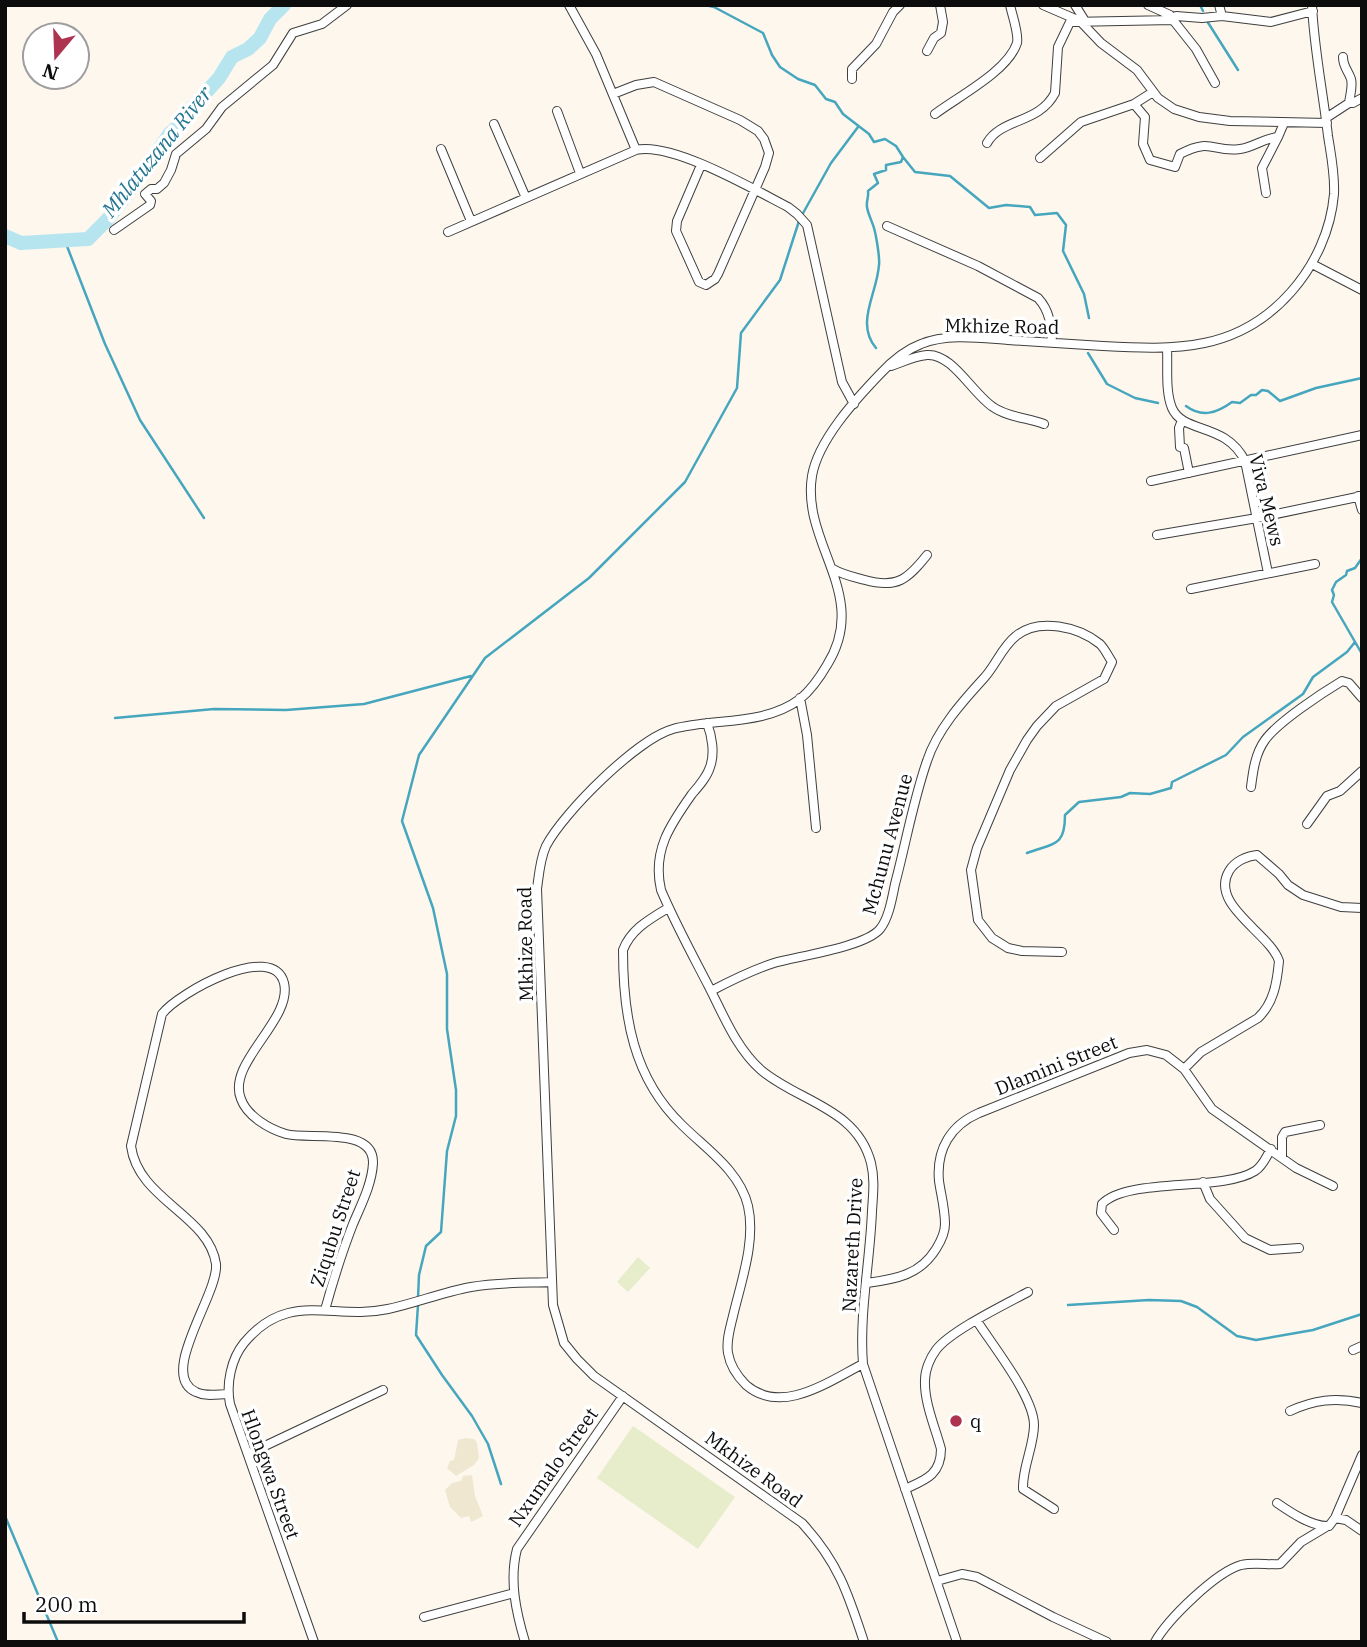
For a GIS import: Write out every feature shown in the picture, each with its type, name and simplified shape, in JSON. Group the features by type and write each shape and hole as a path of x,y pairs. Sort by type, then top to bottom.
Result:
{"street":[{"path":"114,230 150,205 151,201 145,194 151,189 158,189 164,183 176,154 206,129 222,107 273,65 293,33 322,24 347,5"},
{"path":"569,5 596,54 636,150"},
{"path":"852,79 852,69 876,44 893,12 900,5"},
{"path":"927,51 934,38 941,33 943,22 940,5"},
{"path":"935,114 998,71 1009,58 1018,40 1010,5"},
{"path":"1043,5 1083,21"},
{"path":"1075,5 1083,21 1101,43 1136,71 1165,104 1199,117 1252,123 1326,120 1349,103 1361,100"},
{"path":"1148,5 1170,15 1196,49 1214,83"},
{"path":"1219,5 1223,16"},
{"path":"986,143 998,130 1030,117 1051,100 1056,81 1058,47 1070,22 1173,20 1176,16 1223,16 1271,22 1312,8"},
{"name":"Mkhize Road","path":"864,1642 837,1569 827,1551 802,1523 594,1376 564,1343 553,1305 551,1282 537,888 544,851 565,819 633,752 664,732 764,715 800,698 818,680 838,645 842,602 812,512 812,475 827,440 854,404 887,367 905,352 923,342 979,338 1167,349 1214,342 1244,330 1288,295 1312,264 1327,229 1334,194 1312,8"},
{"path":"1343,57 1343,67 1350,76 1352,86 1349,103"},
{"path":"613,94 636,85 654,82 750,125 764,139 769,153 755,190 718,274 712,281 702,285 676,231 677,221 701,165"},
{"path":"1040,158 1081,122 1134,104 1153,92"},
{"path":"1134,104 1145,117 1143,144 1150,160 1164,166 1175,167 1180,153 1193,146 1204,144 1236,150 1255,147 1270,137 1278,137"},
{"path":"557,111 580,173"},
{"path":"1266,193 1262,168 1284,123"},
{"path":"494,124 526,198"},
{"path":"441,149 471,221"},
{"path":"448,232 636,150 660,149 701,165 755,190 797,214 807,225 842,382 854,404"},
{"path":"887,226 922,237 1038,298 1044,304 1051,321 1052,342"},
{"path":"1312,264 1362,290"},
{"path":"1167,349 1171,405 1182,420 1178,440 1180,447 1184,447 1189,473"},
{"path":"887,367 928,355 942,357 993,407 1044,424"},
{"name":"Viva Mews","path":"1182,420 1226,438 1240,451 1245,461 1268,573"},
{"path":"1151,481 1360,436 1356,426"},
{"path":"1157,535 1257,518 1360,496 1362,510"},
{"path":"833,569 878,584 895,584 911,574 927,555"},
{"name":"Viva Mews","path":"1191,589 1315,564"},
{"name":"Mchunu Avenue","path":"711,991 762,967 852,944 879,930 890,905 927,760 941,732 1014,638 1033,627 1059,627 1075,631 1102,646 1112,662 1104,679 1056,706 1016,756 989,818 971,870 978,920 992,938 1008,948 1022,951 1062,952"},
{"path":"1251,787 1259,751 1265,740 1278,727 1342,681 1349,683 1362,698"},
{"path":"800,698 807,735 816,828"},
{"name":"Nazareth Drive","path":"707,723 712,747 710,768 668,829 658,858 660,886 668,908 741,1048 772,1078 836,1114 863,1143 871,1162 873,1185 862,1343 863,1364 957,1642"},
{"path":"1307,824 1324,800 1362,771"},
{"path":"1184,1069 1200,1052 1258,1018 1275,992 1278,956 1226,896 1228,872 1233,866 1245,858 1257,855 1279,874 1288,886 1303,895 1341,907 1362,908"},
{"path":"668,908 635,930 623,950 626,1019 636,1056 658,1098 727,1168 744,1194 748,1206 748,1247 727,1342 732,1364 743,1382 752,1390 781,1398 795,1396 863,1364"},
{"name":"Ziqubu Street","path":"228,1394 205,1395 196,1392 188,1385 183,1373 186,1353 214,1282 216,1267 212,1253 196,1229 158,1195 140,1173 135,1165 131,1146 162,1014 173,1001 187,993 250,966 266,966 277,971 285,990 281,1006 242,1075 238,1088 242,1102 251,1114 271,1128 295,1135 356,1140 368,1148 372,1156 369,1182 325,1310"},
{"name":"Dlamini Street","path":"867,1283 889,1280 913,1272 922,1266 939,1244 945,1227 939,1173 942,1150 951,1133 966,1119 1129,1053 1147,1050 1166,1055 1184,1069 1212,1109 1304,1173 1333,1186"},
{"path":"1282,1157 1282,1137 1285,1132 1320,1125"},
{"path":"1114,1230 1101,1213 1102,1204 1110,1197 1135,1191 1227,1179 1253,1172 1263,1163 1270,1149"},
{"path":"1203,1182 1210,1199 1245,1238 1270,1250 1299,1248"},
{"name":"Hlongwa Street","path":"314,1642 233,1415 228,1394 239,1350 261,1325 281,1314 325,1310 356,1312 401,1306 473,1287 551,1282"},
{"path":"905,1489 932,1476 941,1458 925,1388 929,1360 945,1341 1028,1292"},
{"path":"976,1321 1025,1396 1032,1414 1034,1429 1023,1486 1025,1491 1054,1509"},
{"path":"248,1454 383,1390"},
{"name":"Nxumalo Street","path":"525,1642 514,1593 514,1562 519,1544 623,1396"},
{"path":"1290,1411 1320,1400 1362,1403"},
{"path":"1155,1642 1178,1611 1235,1567 1245,1564 1280,1564 1308,1536 1331,1525 1362,1455"},
{"path":"1277,1503 1326,1527"},
{"path":"1335,1518 1346,1520 1362,1531"},
{"path":"937,1581 961,1574 977,1577 1107,1642"},
{"path":"424,1617 514,1593"}],"shaded area":[{"path":"474,1439 477,1443 479,1458 474,1465 456,1476 447,1468 450,1461 454,1460 458,1440"},
{"path":"472,1475 475,1496 483,1516 471,1522 469,1516 461,1518 450,1507 445,1490 452,1483 461,1481 463,1476"}],"green space":[{"path":"638,1257 650,1268 628,1292 617,1282"},
{"path":"633,1426 735,1497 698,1549 597,1478"}],"waterway":[{"name":"Mhlatuzana River","path":"5,236 21,243 88,239 108,219 136,183 170,133 189,117 192,108 219,78 232,57 248,49 260,38 270,19 284,5"},
{"path":"705,5 714,7 763,33 780,67 798,79 815,85 826,99 835,102 843,114 869,134 874,142 885,139 896,146 903,157 901,162 886,165 886,170 874,174 878,183 868,191 867,207 875,231 879,262 867,329 876,348"},
{"path":"1200,5 1203,11"},
{"path":"1207,21 1238,70"},
{"path":"802,215 831,163 858,127"},
{"path":"903,157 915,172 950,176 989,208 1006,205 1030,207 1035,215 1057,213 1066,225 1063,251 1084,294 1089,318"},
{"path":"418,1298 419,1275 426,1246 441,1232 447,1151 456,1116 456,1090 447,1029 447,974 433,908 402,821 419,755 485,658 589,578 685,482 737,388 741,333 780,280 799,221"},
{"path":"65,241 105,344 140,420 204,518"},
{"path":"1088,353 1107,384 1135,398 1158,403"},
{"path":"1186,406 1198,412 1209,413 1232,402 1240,403 1262,390 1268,391 1280,401 1316,388 1362,378"},
{"path":"1362,558 1355,568 1347,571 1346,575 1336,582 1332,590 1332,602 1362,654"},
{"path":"1027,853 1056,842 1063,833 1065,815 1079,802 1121,797 1130,793 1150,794 1171,788 1172,782 1226,755 1243,737 1303,694 1313,677 1347,652 1355,642"},
{"path":"115,718 214,709 286,710 364,704 471,676"},
{"path":"1068,1305 1149,1300 1181,1301 1197,1307 1237,1336 1256,1340 1313,1330 1362,1314"},
{"path":"418,1305 416,1335 488,1444 501,1484"},
{"path":"5,1516 58,1642"}],"place":[{"name":"q","path":"956,1421"}]}
